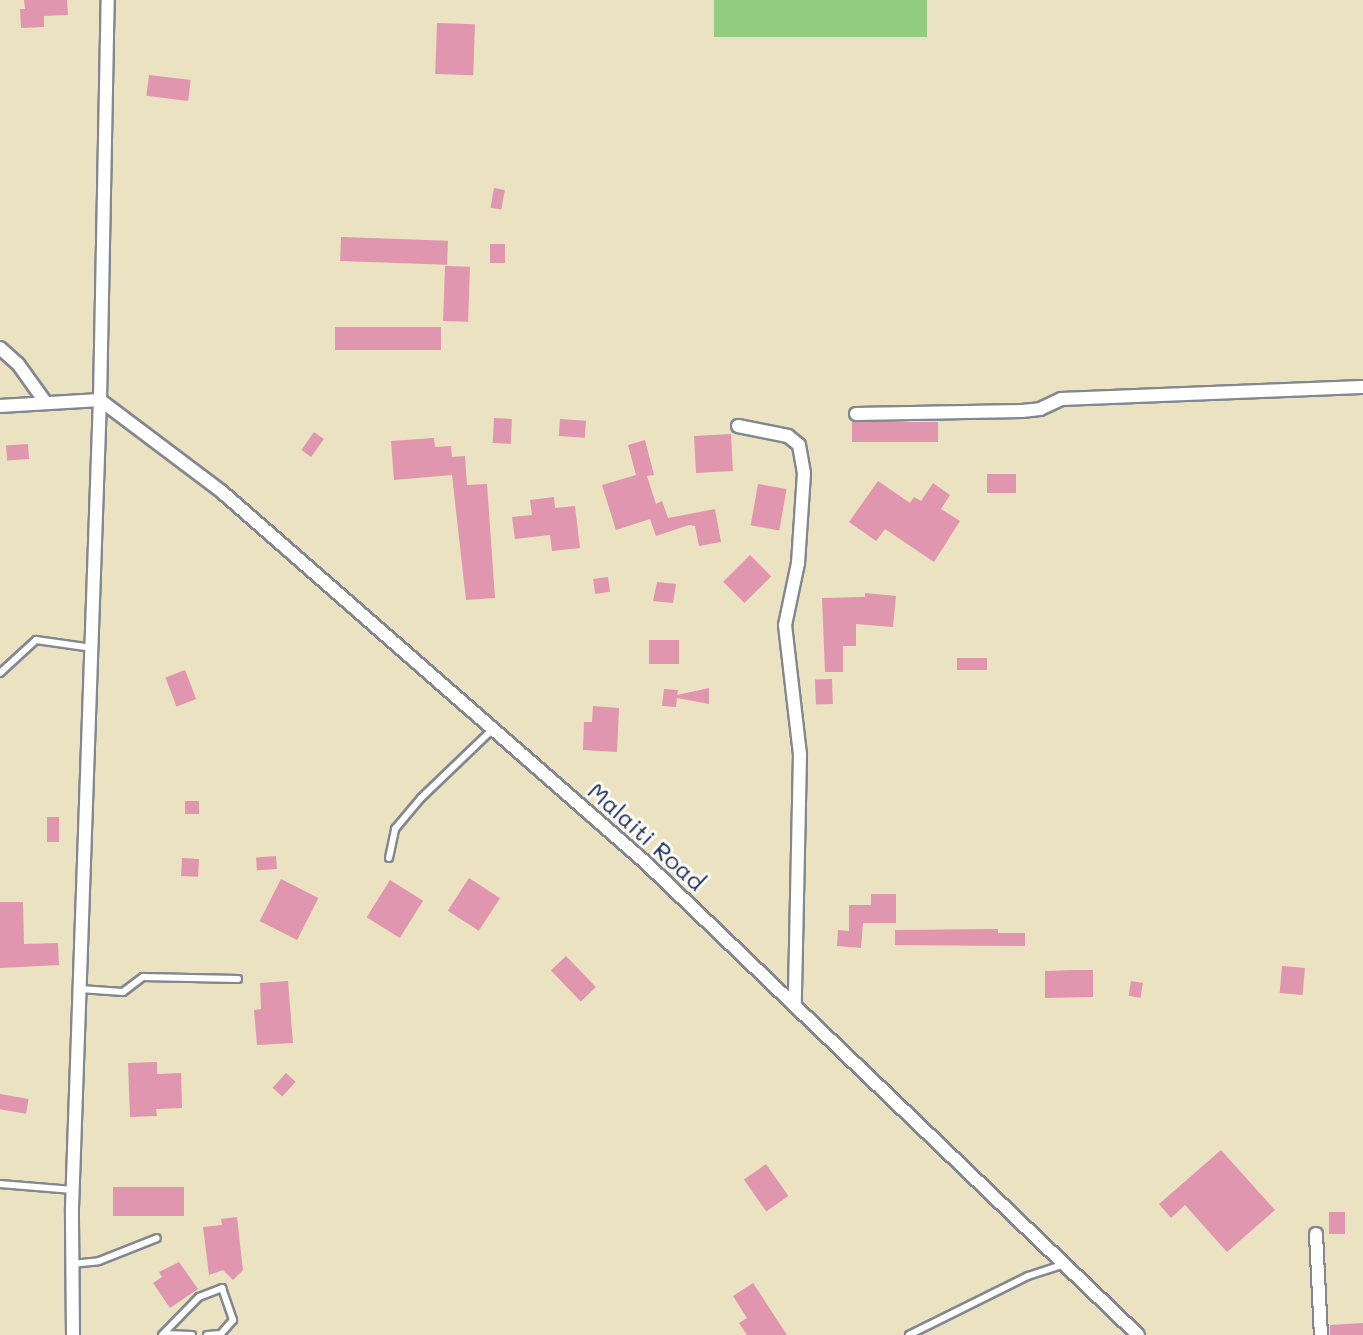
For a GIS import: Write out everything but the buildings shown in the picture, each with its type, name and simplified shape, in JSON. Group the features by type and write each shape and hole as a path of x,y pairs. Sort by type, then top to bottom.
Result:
{"street":[{"path":"73,1335 73,1190 100,400 108,0"},
{"path":"0,348 18,364 46,403"},
{"path":"856,414 1022,411 1040,409 1061,399 1363,387"},
{"path":"0,406 100,400"},
{"name":"Malaiti Road","path":"100,400 222,492 645,862 795,1002 1138,1335"},
{"path":"738,426 788,436 799,445 804,473 798,563 785,625 800,754 795,1002"},
{"path":"1316,1234 1321,1335"}],"lane":[{"path":"0,673 36,640 92,648"},
{"path":"389,858 395,829 421,798 493,729"},
{"path":"80,989 123,992 143,977 238,979"},
{"path":"0,1184 73,1190"},
{"path":"72,1264 99,1261 157,1238"},
{"path":"909,1335 1028,1276 1066,1263"},
{"path":"163,1334 199,1297 222,1288 233,1320 221,1334 207,1335"},
{"path":"163,1334 192,1335"}],"green space":[{"path":"714,0 927,0 927,37 714,37"}]}
